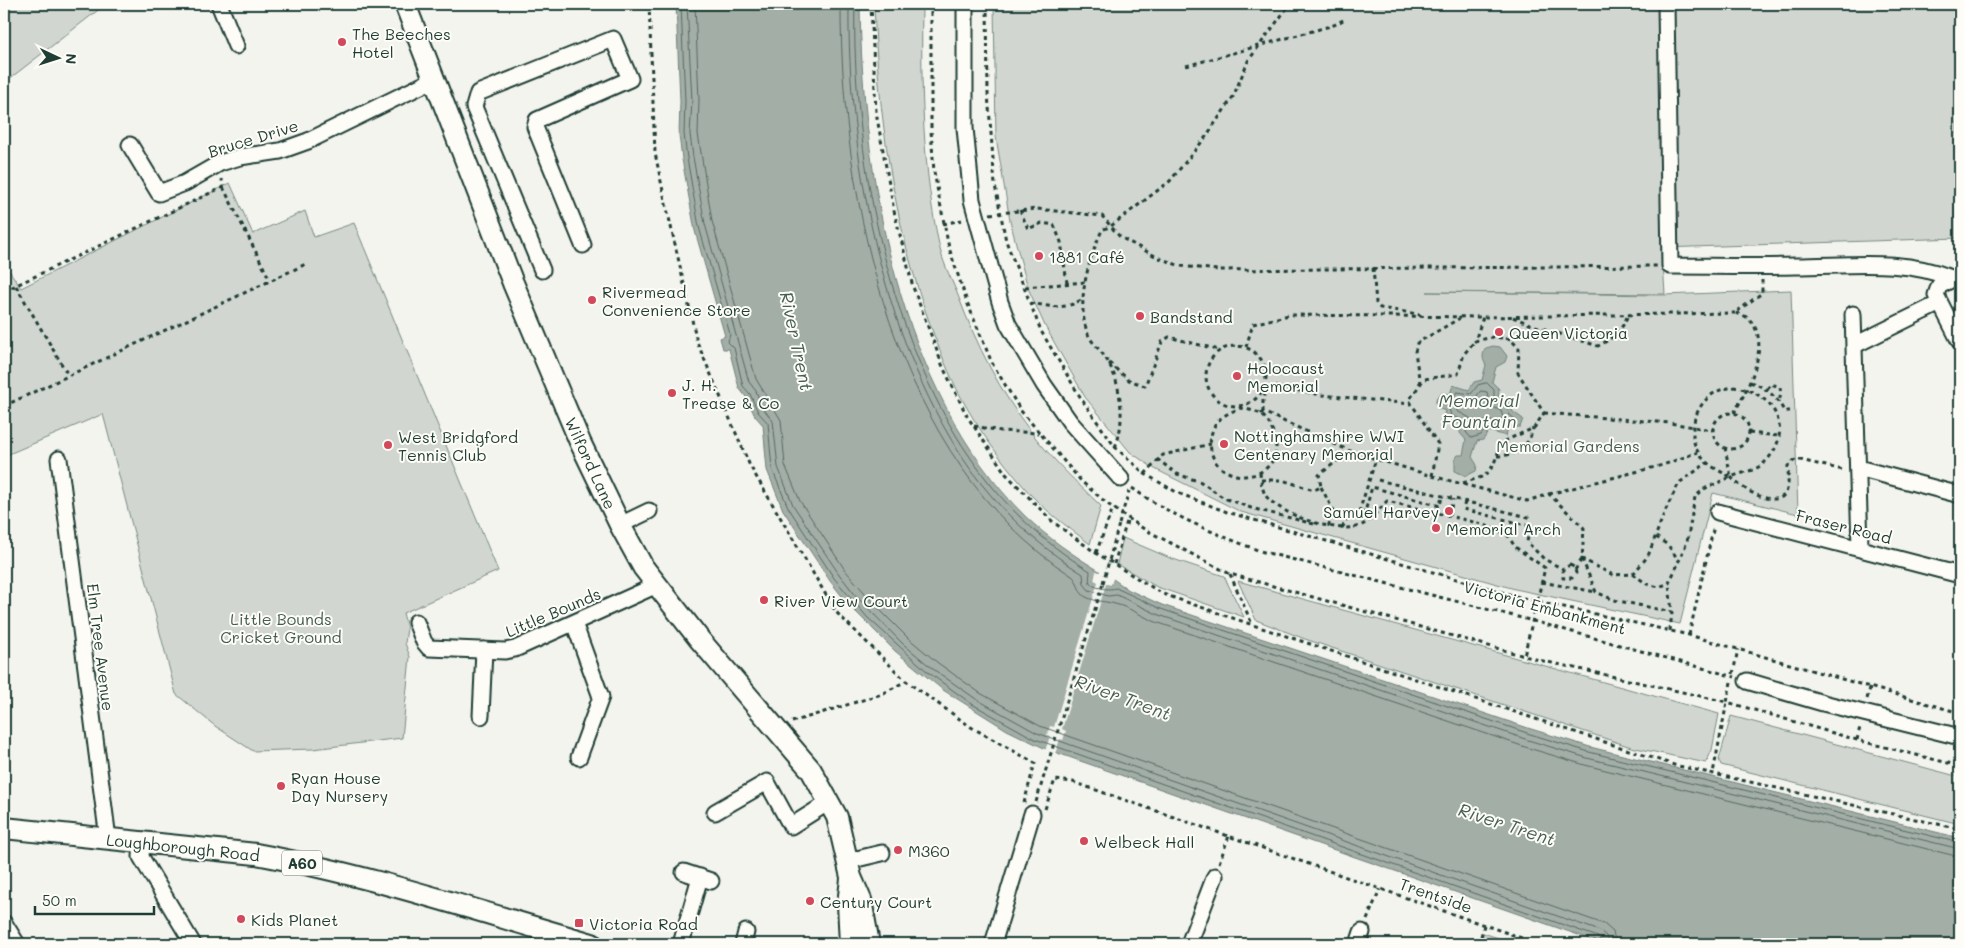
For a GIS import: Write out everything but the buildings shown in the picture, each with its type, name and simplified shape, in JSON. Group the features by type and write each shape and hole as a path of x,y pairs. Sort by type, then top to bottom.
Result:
{"main road":[{"name":"Wilford Lane","path":"405,4 513,283 580,442 620,525 643,567 700,640 812,770 837,817 849,869 861,900 869,944"},
{"name":"Loughborough Road","path":"4,828 256,854 341,872 592,944"},
{"name":"Wilford Lane","path":"849,869 850,944"}],"street":[{"path":"219,4 236,46"},
{"path":"965,4 965,128 975,218 1000,302 1020,345 1070,422 1126,483"},
{"path":"1666,4 1670,266 1904,265 1956,276"},
{"path":"542,270 474,107 478,93 613,40 630,79 537,120 535,127 583,245"},
{"name":"Bruce Drive","path":"130,145 159,193 185,183 220,163 240,157 280,151 308,141 435,79"},
{"path":"1956,276 1937,291 1940,303 1960,342"},
{"path":"1855,345 1940,303"},
{"path":"1853,314 1860,547"},
{"name":"Elm Tree Avenue","path":"58,460 108,839"},
{"path":"1858,471 1960,495"},
{"path":"620,525 649,511"},
{"name":"Fraser Road","path":"1718,512 1860,547 1960,575"},
{"name":"Little Bounds","path":"416,622 424,642 429,648 505,651 515,649 657,585"},
{"path":"574,623 601,697 578,757"},
{"path":"481,716 484,650"},
{"path":"1747,681 1823,703 1960,737"},
{"path":"715,812 767,782 792,826 829,802"},
{"path":"994,944 1032,813"},
{"path":"142,843 141,857 193,944"},
{"path":"849,869 882,854"},
{"path":"681,944 706,879 684,872"},
{"path":"1189,944 1215,876"},
{"path":"4,922 17,944"}],"path":[{"path":"649,4 655,153 696,342 750,466 836,612 906,681 970,727 1035,763 1032,813"},
{"path":"871,4 876,112 894,211 913,287 943,367 973,426 1006,474 1053,522 1096,553 1163,594 1253,625 1674,765 1877,812 1960,829"},
{"path":"987,4 988,94 995,185 1006,241 1050,346 1082,400 1115,447 1145,474 1178,493 1227,512 1538,602 1689,635 1960,713"},
{"path":"1220,350 1169,337 1162,342 1144,386 1129,380 1108,362 1088,334 1082,299 1093,250 1102,230 1111,226 1170,181 1205,138 1233,97 1248,61 1290,4"},
{"path":"1186,66 1334,25 1345,19"},
{"path":"220,163 224,187 270,280"},
{"path":"4,291 224,187"},
{"path":"943,224 1000,212 1020,210 1093,214 1102,216 1120,236 1180,266 1218,270 1670,266"},
{"path":"1020,210 1028,229 1042,223 1054,226 1061,242 1067,283"},
{"path":"4,406 308,263"},
{"path":"1735,313 1762,293 1762,267"},
{"path":"1373,268 1376,303 1380,308 1421,316"},
{"path":"1025,287 1086,282"},
{"path":"16,286 68,376"},
{"path":"1030,302 1065,307 1075,305 1082,299"},
{"path":"1246,347 1253,324 1289,315 1513,317 1735,313 1749,318 1758,335 1758,354 1748,389 1734,413"},
{"path":"1513,317 1532,326 1598,346 1610,340 1620,330 1628,314"},
{"path":"1420,384 1415,352 1418,343 1463,317"},
{"path":"1432,476 1438,444 1409,400 1424,379 1458,374 1464,354 1474,341 1483,317"},
{"path":"1474,341 1492,337 1510,338 1519,348 1518,373 1544,413"},
{"path":"1412,404 1322,395 1272,386 1268,388 1263,398 1262,413 1273,431 1275,442 1274,457 1260,472 1248,476 1229,474 1216,463 1212,452 1211,437 1216,424 1221,419 1240,408 1254,400 1260,394 1267,375 1261,358 1246,347 1227,346 1213,356 1207,365 1206,382 1214,398 1223,404 1240,408 1262,413 1350,451 1432,476 1527,501 1664,465 1698,452"},
{"path":"1108,362 1118,395 1121,424 1121,435 1115,447"},
{"path":"1750,382 1767,389 1779,402 1784,412 1790,411"},
{"path":"1767,389 1771,384 1780,387 1779,402"},
{"path":"1670,631 1672,612 1669,583 1687,542 1695,497 1704,489 1732,477 1753,471 1766,462 1775,450 1779,436 1778,418 1771,404 1760,394 1748,389 1733,387 1718,391 1706,399 1697,412 1693,426 1694,440 1698,452 1707,463 1732,477"},
{"path":"1544,413 1670,422 1712,430"},
{"path":"1496,456 1519,451 1529,443 1534,428 1544,413"},
{"path":"1734,413 1744,419 1748,433 1747,439 1738,448 1725,448 1716,441 1712,430 1718,419 1723,415 1734,413"},
{"path":"973,426 1001,431 1040,433"},
{"path":"1462,483 1485,476 1493,466 1502,442 1534,428"},
{"path":"1748,433 1779,436"},
{"path":"1145,474 1157,459 1170,453 1211,444"},
{"path":"1725,448 1732,477 1737,485 1749,492 1776,499 1783,496 1786,492 1788,466 1796,459 1858,471"},
{"path":"1350,451 1320,476 1321,487 1334,512 1345,515 1365,512 1372,486 1440,506 1442,496"},
{"path":"1157,459 1177,474 1201,482 1224,498 1251,508 1323,526 1342,529 1362,525 1387,501 1482,524 1507,534 1515,547 1545,568 1524,656"},
{"path":"1359,512 1376,459"},
{"path":"1633,574 1648,556 1665,511 1679,483 1707,463"},
{"path":"1260,473 1265,495 1276,505 1323,526"},
{"path":"1261,480 1282,480 1314,490 1321,487"},
{"path":"1378,480 1532,518"},
{"path":"1032,813 1122,515 1126,483"},
{"name":"Victoria Embankment","path":"1126,483 1146,498 1217,535 1260,551 1533,620 1747,681"},
{"path":"1549,494 1584,528 1582,559 1596,592"},
{"path":"1449,516 1454,499"},
{"path":"1465,502 1463,509 1530,526 1527,542 1544,559 1563,569"},
{"path":"1096,553 1113,508 1144,529 1230,574 1524,656 1727,702 1857,740 1960,766"},
{"path":"1329,527 1329,515 1334,512"},
{"path":"1689,635 1718,512"},
{"path":"1342,529 1347,520 1345,515"},
{"path":"1114,564 1128,518"},
{"path":"1656,537 1668,546 1679,561"},
{"path":"1562,578 1572,578 1582,559"},
{"path":"1582,559 1613,575 1633,574 1648,584 1659,587 1669,583"},
{"path":"1563,569 1570,565 1575,570"},
{"path":"1558,585 1562,578 1563,569"},
{"path":"1230,574 1253,625"},
{"path":"1542,582 1596,592 1614,600 1672,612"},
{"path":"788,724 882,694 906,681"},
{"path":"1713,773 1727,702"},
{"name":"Trentside","path":"1032,813 1055,780 1074,782 1539,944"},
{"path":"1215,876 1229,836"},
{"path":"1360,938 1380,889"},
{"path":"1479,944 1484,925"}],"green space":[{"path":"4,4 106,4 4,83"},
{"path":"874,4 922,4 922,65 926,158 929,188 940,249 966,316 982,351 1009,401 1047,452 1101,506 1090,544 1039,503 1006,466 968,409 941,354 918,288 897,208 879,86"},
{"name":"Memorial Gardens","path":"994,4 1956,4 1959,238 1662,248 1665,294 1427,292 1664,295 1791,290 1798,514 1713,493 1680,624 1515,589 1241,512 1155,469 1130,452 1085,397 1045,326 1028,288 1010,221 996,137"},
{"name":"Little Bounds Cricket Ground","path":"230,183 253,234 305,211 314,237 354,223 498,571 403,613 407,628 405,643 410,657 402,738 313,749 253,751 215,726 176,694 103,414 4,456 4,263 21,288"},
{"path":"1123,538 1170,558 1224,576 1244,617 1157,587 1117,564"},
{"path":"1238,581 1719,714 1712,750 1706,763 1631,747 1305,639 1256,620"},
{"path":"1731,716 1960,777 1960,824 1721,765 1719,760"},
{"path":"1483,933 1517,944 1482,944"}],"water":[{"name":"River Trent","path":"676,4 860,4 862,70 869,138 880,208 896,277 918,344 946,407 982,465 1025,516 1061,546 1101,572 1096,572 1094,580 1111,585 1113,579 1129,590 1162,605 1590,747 1960,838 1960,944 1604,944 1046,749 1007,730 943,690 895,651 849,605 830,581 783,510 767,470 763,425 755,416 746,397 739,388 729,349 723,349 720,338 725,336 695,231 679,135 680,101"},
{"name":"Memorial Fountain","path":"1500,347 1507,356 1505,362 1496,367 1492,382 1499,389 1498,398 1514,402 1512,411 1523,419 1520,427 1508,427 1506,436 1489,431 1483,440 1477,441 1472,457 1477,465 1476,471 1466,476 1455,471 1455,459 1458,455 1463,455 1466,440 1460,433 1461,424 1443,419 1445,411 1438,408 1436,400 1442,393 1450,394 1453,385 1469,390 1474,382 1482,380 1486,365 1483,359 1484,352 1486,348"}],"pier":[{"path":"1100,569 1103,573 1098,574 1097,578 1109,582 1110,578 1113,579 1111,585 1106,584 1062,729 1066,731 1063,740 1060,739 1055,754 1045,751 1050,736 1047,735 1050,726 1054,727 1098,582 1094,580 1096,571 1100,572"}],"place":[{"name":"The Beeches Hotel","path":"342,42"},
{"name":"1881 Café","path":"1039,256"},
{"name":"Rivermead Convenience Store","path":"592,300"},
{"name":"Bandstand","path":"1140,316"},
{"name":"Queen Victoria","path":"1499,332"},
{"name":"Holocaust Memorial","path":"1237,376"},
{"name":"J. H. Trease & Co","path":"672,393"},
{"name":"Nottinghamshire WWI Centenary Memorial","path":"1224,444"},
{"name":"West Bridgford Tennis Club","path":"388,445"},
{"name":"Samuel Harvey","path":"1449,511"},
{"name":"Memorial Arch","path":"1436,528"},
{"name":"River View Court","path":"764,600"},
{"name":"Ryan House Day Nursery","path":"281,786"},
{"name":"Welbeck Hall","path":"1084,841"},
{"name":"M360","path":"898,850"},
{"name":"Century Court","path":"810,901"},
{"name":"Kids Planet","path":"241,919"},
{"name":"Victoria Road","path":"579,923"}]}
